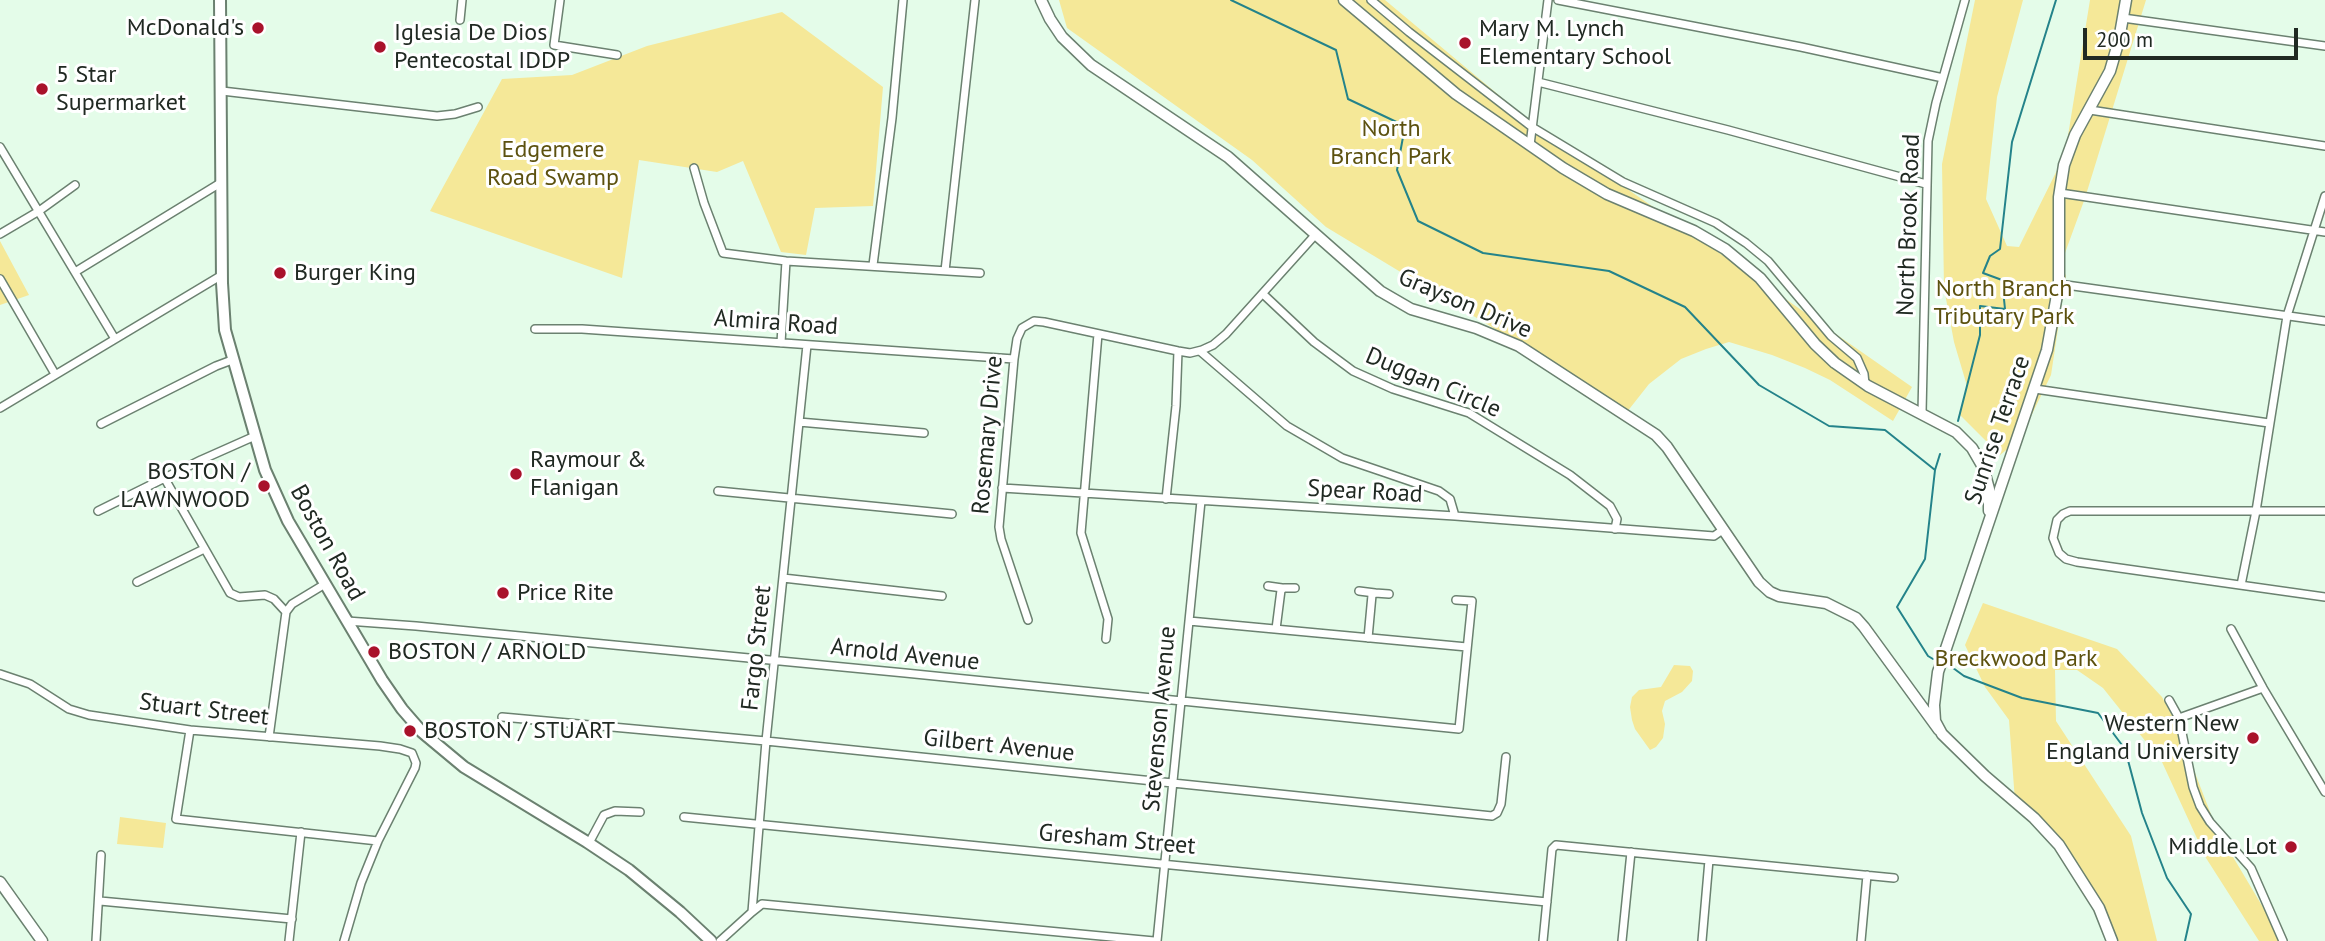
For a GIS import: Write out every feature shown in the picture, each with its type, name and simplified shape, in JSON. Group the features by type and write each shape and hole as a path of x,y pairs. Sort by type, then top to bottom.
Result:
{"main road":[{"name":"Boston Road","path":"220,0 222,275 225,330 265,470 285,515 392,695 428,737 464,767 589,843 651,887 710,941"}],"street":[{"path":"460,20 462,0"},
{"path":"560,0 554,44 617,55"},
{"path":"873,265 892,118 903,0"},
{"path":"945,271 975,0"},
{"name":"Grayson Drive","path":"1041,0 1062,37 1091,65 1228,156 1362,276 1397,302 1424,314 1476,328 1519,346 1657,435 1754,576 1770,592 1783,597 1826,603 1856,618 1939,730 2054,839 2099,908 2112,941"},
{"path":"1344,0 1442,83 1530,145 1607,194 1695,231 1725,249 1760,278 1824,354 1865,384 1961,436 1972,448 1984,471 1989,495 1988,524"},
{"path":"1371,0 1532,127 1623,182 1716,223 1746,243 1768,261 1831,336 1857,358 1865,384"},
{"path":"1530,145 1548,0"},
{"path":"1558,0 1943,78"},
{"name":"North Brook Road","path":"1922,413 1929,134 1965,0"},
{"name":"Sunrise Terrace","path":"1938,671 2050,341 2059,284 2060,192 2064,165 2071,142 2106,81 2114,61 2126,0"},
{"path":"2123,18 2325,47"},
{"path":"1538,82 1926,184"},
{"path":"222,91 438,116 478,107"},
{"path":"2090,110 2325,146"},
{"path":"0,147 116,339"},
{"path":"694,168 723,253 786,261 979,273"},
{"path":"75,272 222,182"},
{"path":"0,234 75,185"},
{"path":"2060,192 2325,232"},
{"path":"2241,585 2256,512 2287,316 2325,196"},
{"path":"1316,234 1220,340 1200,351 1273,416 1295,431 1342,458 1439,491 1450,499 1455,516"},
{"path":"781,343 786,261"},
{"path":"0,408 222,275"},
{"path":"0,279 55,374"},
{"path":"2059,284 2325,321"},
{"name":"Duggan Circle","path":"1263,295 1314,342 1353,371 1392,389 1469,413 1570,475 1610,506 1617,519 1615,529"},
{"name":"Rosemary Drive","path":"1028,620 999,527 1014,359 1019,332 1034,321 1189,353 1200,351"},
{"name":"Almira Road","path":"535,329 582,329 1014,359"},
{"path":"1098,334 1081,533 1108,619 1106,639"},
{"name":"Fargo Street","path":"752,912 766,741 807,345"},
{"path":"1166,499 1178,351"},
{"path":"101,424 232,360"},
{"path":"2035,388 2269,423"},
{"path":"799,422 924,433"},
{"path":"98,510 255,436"},
{"path":"1984,471 2008,468"},
{"path":"165,479 230,593 239,597 265,595 274,599 286,612"},
{"name":"Spear Road","path":"1002,488 1455,516 1714,536 1724,530"},
{"path":"718,491 952,514"},
{"name":"Stevenson Avenue","path":"1155,941 1166,864 1201,501"},
{"path":"2325,511 2080,510 2066,512 2060,516 2053,530 2053,541 2059,553 2071,561 2325,597"},
{"path":"137,582 204,549"},
{"path":"783,578 942,596"},
{"path":"269,737 286,612 292,604 325,584"},
{"path":"1268,586 1295,588"},
{"path":"1276,629 1282,588"},
{"path":"1359,591 1389,594"},
{"path":"1368,638 1371,597 1375,593"},
{"path":"1189,621 1467,648 1472,601 1456,600"},
{"name":"Arnold Avenue","path":"347,621 1459,729 1467,648"},
{"path":"2231,629 2325,792"},
{"path":"1917,700 1932,688 1938,671"},
{"path":"1938,671 1934,713 1939,730"},
{"name":"Stuart Street","path":"0,674 30,684 78,713 190,730 406,750 412,754 415,768 378,841"},
{"path":"2179,718 2263,688"},
{"path":"2169,700 2179,718 2193,787 2200,806 2210,822 2252,868 2283,941"},
{"name":"Gilbert Avenue","path":"502,717 766,741 1492,816 1497,813 1501,804 1506,757"},
{"path":"190,730 176,820 378,841 361,883 344,941"},
{"path":"589,843 604,815 615,811 640,812"},
{"name":"Gresham Street","path":"684,817 1547,901"},
{"path":"289,941 302,832"},
{"path":"1543,941 1554,846 1894,878"},
{"path":"1622,941 1631,852"},
{"path":"96,941 101,855"},
{"path":"1702,941 1709,860"},
{"path":"1861,941 1867,875"},
{"path":"0,882 42,941"},
{"path":"100,901 292,919"},
{"path":"720,941 762,904 1155,941"}],"green space":[{"name":"North Branch Park","path":"1059,0 1385,0 1531,122 1912,387 1893,421 1830,380 1772,355 1729,342 1681,359 1649,384 1623,417 1603,403 1606,396 1326,227 1252,160 1067,28"},
{"name":"North Branch Tributary Park","path":"1975,0 2023,0 1997,97 1986,199 2007,246 2019,247 2065,154 2090,0 2146,0 2085,198 2061,264 2066,276 2051,375 2020,439 2000,455 1960,415 1967,386 1954,342 1944,288 1942,164"},
{"name":"Edgemere Road Swamp","path":"782,12 883,87 873,206 815,208 806,255 781,252 743,161 717,172 639,160 622,278 430,211 502,79 572,75 647,46"},
{"path":"0,241 29,295 0,305"},
{"name":"Breckwood Park","path":"1983,603 2117,649 2162,697 2175,721 2217,830 2283,941 2259,941 2206,858 2162,762 2103,688 2077,670 2055,670 2056,721 2131,836 2157,941 2117,941 2066,857 2015,801 2009,720 1985,687 1965,645"},
{"path":"1674,665 1690,666 1693,671 1692,681 1682,692 1665,701 1662,711 1665,724 1663,738 1650,750 1635,729 1630,707 1632,697 1639,690 1661,687"},
{"path":"120,817 166,823 163,848 117,844"}],"waterway":[{"path":"1231,0 1336,50 1348,99 1405,126 1397,170 1418,221 1483,253 1609,271 1685,307 1759,385 1829,426 1885,430 1935,470 1925,559 1897,607 1928,656 1933,659"},
{"path":"1958,421 1980,335 1980,306 2005,309 2002,280 1983,273 1990,256 2000,249 2012,142 2056,0"},
{"path":"1935,470 1940,454"},
{"path":"1949,665 1964,676 2022,698 2098,713 2125,749 2142,813 2167,878 2191,914 2185,941"}],"place":[{"name":"McDonald's","path":"258,28"},
{"name":"Mary M. Lynch Elementary School","path":"1465,43"},
{"name":"Iglesia De Dios Pentecostal IDDP","path":"380,47"},
{"name":"5 Star Supermarket","path":"42,89"},
{"name":"Burger King","path":"280,273"},
{"name":"Raymour & Flanigan","path":"516,474"},
{"name":"BOSTON / LAWNWOOD","path":"264,486"},
{"name":"Price Rite","path":"503,593"},
{"name":"BOSTON / ARNOLD","path":"374,652"},
{"name":"BOSTON / STUART","path":"410,731"},
{"name":"Western New England University","path":"2253,738"},
{"name":"Middle Lot","path":"2291,847"}]}
